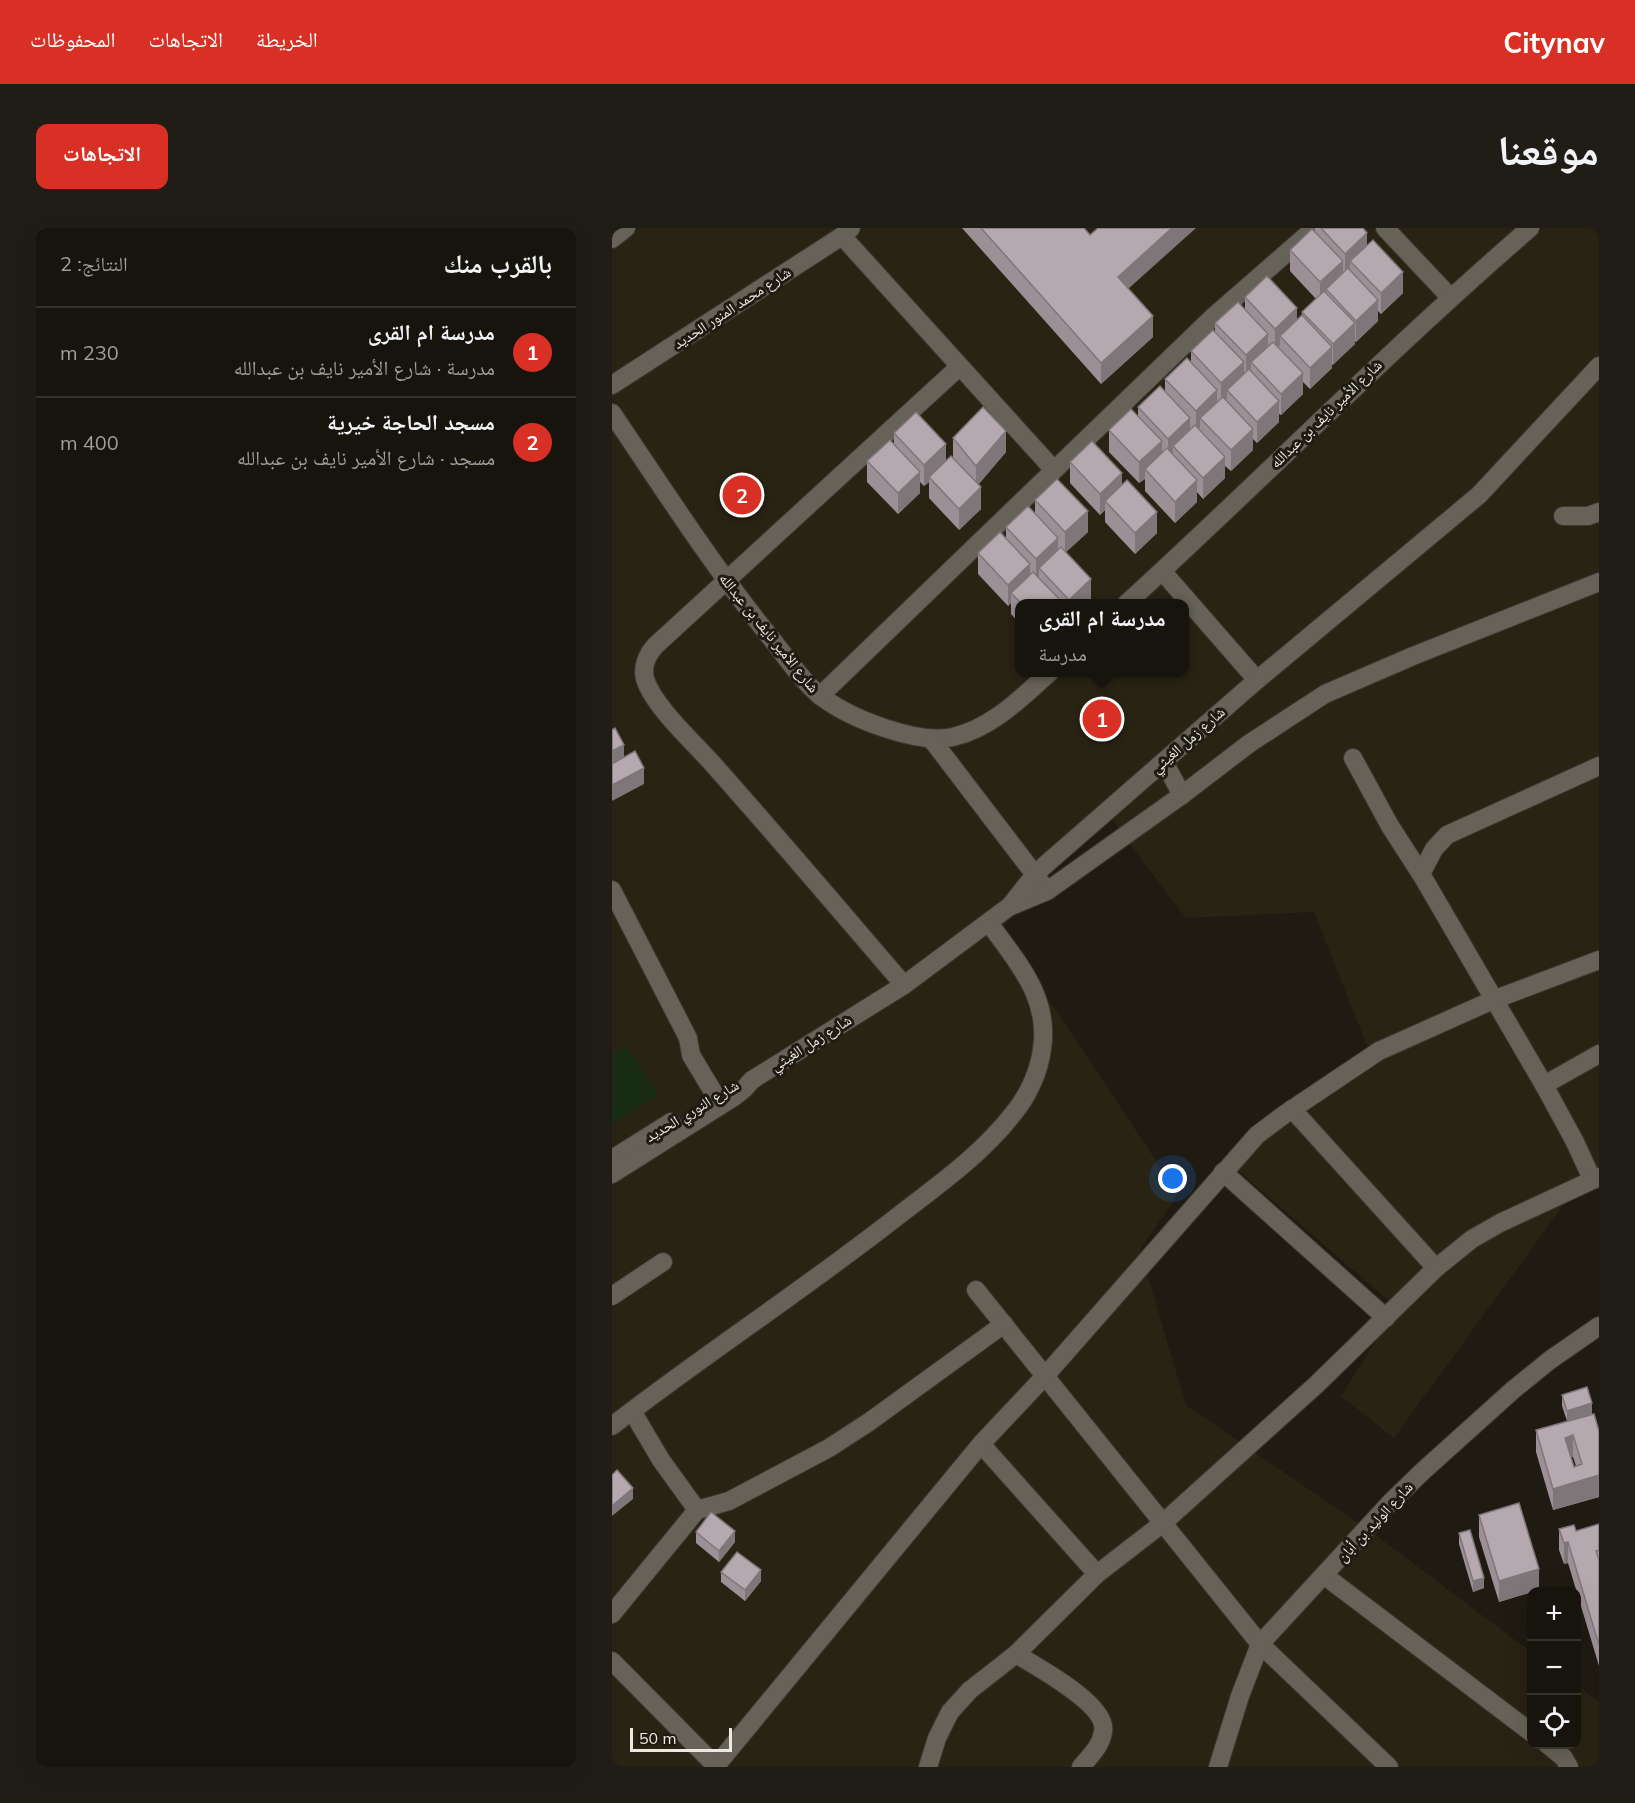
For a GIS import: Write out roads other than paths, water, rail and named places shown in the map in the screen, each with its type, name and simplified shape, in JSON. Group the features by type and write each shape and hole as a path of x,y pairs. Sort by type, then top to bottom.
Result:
{"street":[{"path":"612,239 626,228"},
{"path":"820,696 1214,316 1315,228"},
{"path":"1385,228 1450,297"},
{"name":"شارع الأمير نايف بن عبدالله","path":"1130,599 1450,297 1530,228"},
{"path":"847,232 959,367 1054,470"},
{"name":"شارع محمد المنور الحديد","path":"612,385 847,232"},
{"name":"شارع زمل الغيثي","path":"752,1080 904,985 1010,906 1036,873 1257,680 1479,495 1599,366"},
{"path":"904,985 751,807 661,708 648,686 644,668 648,654 959,367"},
{"name":"شارع الأمير نايف بن عبدالله","path":"612,413 726,581 820,696 843,711 877,726 932,740 953,737 988,724 1044,677"},
{"path":"1563,516 1588,516 1599,512"},
{"path":"1162,571 1186,599"},
{"path":"1010,906 1047,891 1182,795 1250,743 1325,694 1413,656 1599,582"},
{"path":"1189,602 1257,680"},
{"path":"932,740 1036,873 1047,891"},
{"path":"928,1767 937,1738 950,1712 970,1690 1016,1654 1097,1574 1163,1523 1316,1385 1454,1252 1481,1233 1596,1178 1421,874 1390,826 1353,758"},
{"path":"1164,762 1182,795"},
{"path":"1421,874 1434,849 1447,835 1599,766"},
{"path":"612,890 688,1038 700,1050 722,1097"},
{"path":"612,1426 872,1237 972,1158 1014,1113 1038,1071 1043,1047 1043,1019 1041,1005 1035,991 989,923"},
{"path":"612,1661 716,1766 981,1444 1045,1376 1257,1135 1379,1051 1493,1000 1599,960"},
{"path":"1544,1085 1599,1054"},
{"name":"شارع النوري الحديد","path":"612,1174 722,1097 740,1081 752,1080"},
{"name":"شارع النوري الحديد","path":"612,1159 722,1097"},
{"path":"1292,1109 1436,1268"},
{"path":"1223,1172 1386,1318"},
{"path":"612,1296 663,1262"},
{"path":"976,1290 1260,1644 1389,1767"},
{"path":"612,1614 697,1510 729,1501 829,1448 879,1415 1004,1324"},
{"name":"شارع الوليد بن أبان","path":"1218,1767 1240,1696 1260,1644 1390,1503 1513,1390 1558,1354 1599,1326"},
{"path":"632,1411 662,1460 697,1510"},
{"path":"981,1444 1097,1574"},
{"path":"1324,1576 1527,1729"},
{"path":"1016,1654 1084,1699 1095,1708 1103,1720 1104,1731 1098,1745 1081,1767"},
{"path":"1553,1749 1564,1758 1569,1767"}],"place":[{"name":"مسجد الحاجة خيرية","path":"742,495"},
{"name":"مدرسة ام القرى","path":"1102,719"}]}
